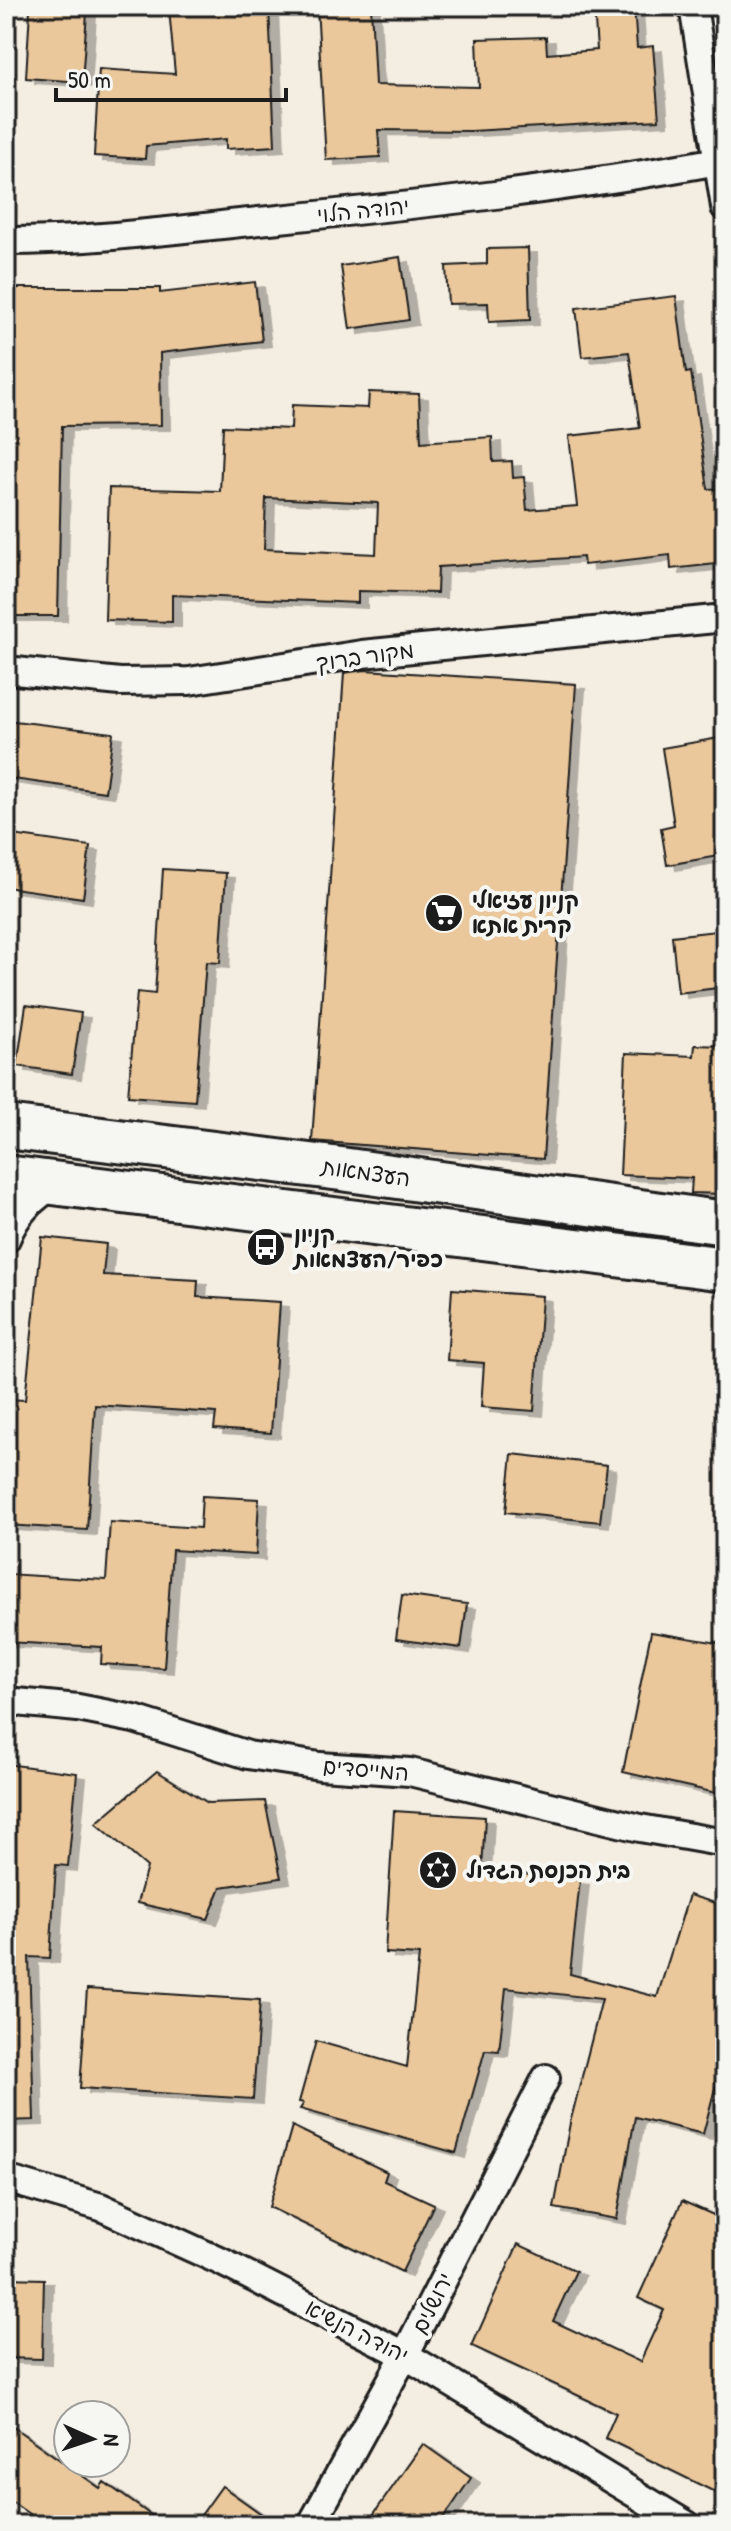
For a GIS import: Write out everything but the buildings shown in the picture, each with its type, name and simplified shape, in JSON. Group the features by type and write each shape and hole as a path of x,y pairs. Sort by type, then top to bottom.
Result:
{"main road":[{"name":"העצמאות","path":"6,1127 341,1169 725,1223"},
{"path":"6,1177 725,1269"}],"street":[{"path":"693,6 725,207"},
{"name":"יהודה הלוי","path":"6,241 104,239 403,207 614,181 718,161"},
{"name":"מקור ברוך","path":"6,670 120,682 189,681 362,654 725,618"},
{"path":"6,1239 23,1208 56,1183"},
{"name":"המייסדים","path":"6,1701 78,1708 134,1719 248,1755 320,1766 410,1772 640,1828 725,1843"},
{"name":"ירושלים","path":"311,2525 405,2355 546,2078"},
{"name":"יהודה הנשיא","path":"6,2179 101,2207 220,2261 405,2355 687,2525"}],"place":[{"name":"קניון עזיאלי קרית אתא","path":"444,913"},
{"name":"קניון כפיר/העצמאות","path":"266,1247"},
{"name":"בית הכנסת הגדול","path":"438,1870"}]}
